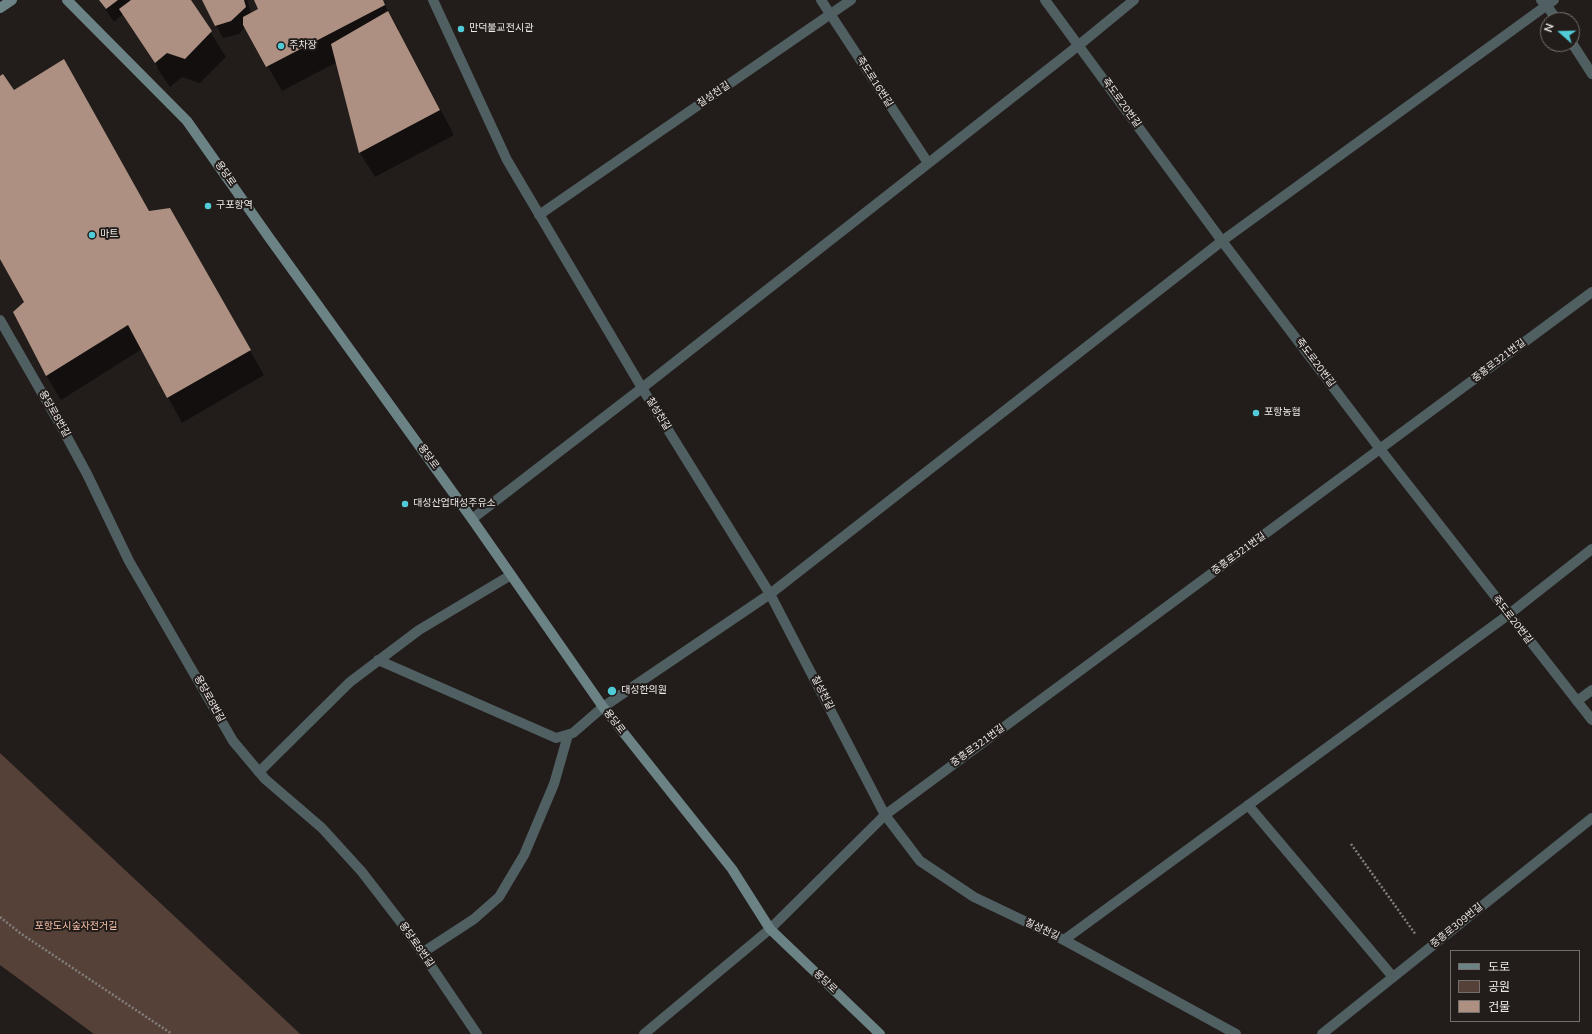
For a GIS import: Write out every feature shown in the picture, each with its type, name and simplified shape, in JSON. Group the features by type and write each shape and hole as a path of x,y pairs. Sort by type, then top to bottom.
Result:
{"main road":[{"path":"0,8 12,0"},
{"name":"용당로","path":"67,0 187,121 511,574 602,707 732,869 770,930 880,1034"}],"street":[{"name":"칠성천길","path":"434,0 507,160 642,388 770,594 885,815 920,861 974,897 1064,940 1236,1034"},
{"name":"죽도로16번길","path":"821,0 928,163"},
{"path":"830,15 851,0"},
{"name":"죽도로20번길","path":"1045,0 1222,241 1380,449 1508,615 1592,720"},
{"path":"472,519 642,388 1079,45 1134,0"},
{"path":"378,660 556,738 573,733 602,707 770,594 1222,241 1548,2 1553,12"},
{"name":"칠성천길","path":"539,215 830,15"},
{"path":"1578,52 1592,74"},
{"name":"중흥로321번길","path":"770,930 885,815 1592,292"},
{"name":"용당로8번길","path":"0,320 87,474 129,560 233,741 265,779 322,828 362,872 422,953 478,1034"},
{"path":"1064,940 1508,615 1592,549"},
{"path":"259,772 350,682 419,630 511,574"},
{"path":"1577,701 1592,690"},
{"path":"422,953 474,920 499,896 524,855 554,784 568,735"},
{"path":"1248,805 1393,977"},
{"name":"중흥로309번길","path":"1322,1034 1592,818"},
{"path":"644,1034 770,930"}],"path":[{"path":"1351,844 1427,950"},
{"path":"0,917 20,933 172,1034"}],"green space":[{"name":"포항도시숲자전거길","path":"0,753 300,1034 94,1034 0,965"}],"building":[{"path":"99,0 118,0 106,9"},
{"path":"131,0 191,0 212,31 185,59 167,53 155,63 119,9"},
{"path":"202,0 244,0 246,7 231,21 215,26"},
{"name":"주차장","path":"254,0 383,0 385,5 266,67 243,25 243,17 258,9"},
{"path":"388,11 440,110 359,153 331,44"},
{"name":"마트","path":"64,59 149,211 170,208 251,350 167,398 128,325 46,376 13,312 24,302 0,259 0,76 3,74 14,90"}],"place":[{"name":"만덕불교전시관","path":"461,29"},
{"name":"주차장","path":"281,46"},
{"name":"구포항역","path":"208,206"},
{"name":"마트","path":"92,235"},
{"name":"포항농협","path":"1256,413"},
{"name":"대성산업대성주유소","path":"405,504"},
{"name":"대성한의원","path":"612,691"}]}
